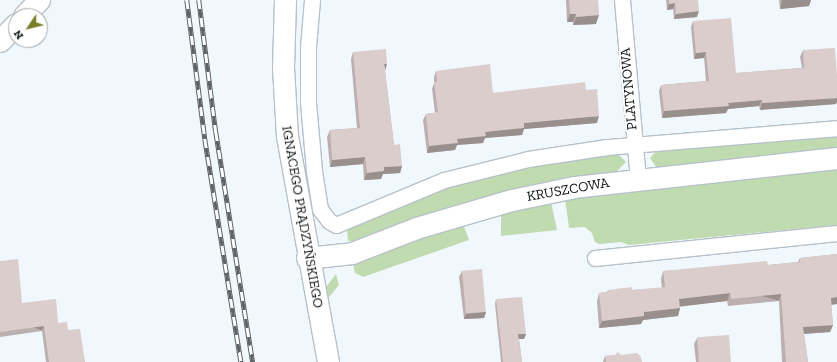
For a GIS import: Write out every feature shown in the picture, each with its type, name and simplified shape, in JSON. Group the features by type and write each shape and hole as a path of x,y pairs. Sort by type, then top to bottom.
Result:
{"main road":[{"path":"32,8 39,0"},
{"name":"IGNACEGO PRĄDZYŃSKIEGO","path":"284,0 283,67 287,136 307,258 328,362"},
{"path":"0,41 8,32"},
{"name":"KRUSZCOWA","path":"307,258 352,253 416,228 512,200 574,187 837,158"}],"street":[{"name":"IGNACEGO PRĄDZYŃSKIEGO","path":"312,0 308,47 308,94 314,171 320,208 329,221 336,225 444,180 547,155 634,145"},
{"name":"PLATYNOWA","path":"622,0 638,179"},
{"path":"634,145 837,128"},
{"path":"596,258 837,233"}],"green space":[{"path":"837,135 837,149 656,167 650,158 656,151"},
{"path":"618,154 626,162 617,171 522,188 355,241 348,241 347,229 444,188 537,164"},
{"path":"837,168 837,225 629,245 621,242 599,244 595,242 592,233 585,227 569,228 565,199 615,191"},
{"path":"551,202 557,230 501,236 501,214"},
{"path":"463,224 469,240 363,277 355,273 353,263"},
{"path":"336,274 339,285 329,297 327,305 326,287"}],"building":[{"path":"569,0 598,0 599,15 576,17 576,14 570,14"},
{"path":"669,0 698,0 699,11 676,14 675,3 669,4"},
{"path":"731,18 736,73 804,68 803,50 835,48 837,98 762,103 762,100 728,103 729,106 664,111 661,85 709,81 706,52 696,53 693,21"},
{"path":"386,49 387,64 384,64 394,145 400,144 402,166 384,167 384,171 367,173 365,157 332,160 330,130 360,128 353,52"},
{"path":"490,64 493,93 585,82 586,90 597,89 599,116 524,123 524,128 485,132 486,136 457,139 458,143 429,146 426,114 438,112 434,82 437,82 436,71"},
{"path":"837,254 837,297 831,298 833,325 803,327 808,362 786,362 781,294 731,299 730,293 679,299 680,308 644,312 644,316 602,321 599,293 608,292 608,290 632,287 632,290 665,287 663,271 767,261 768,265 800,262 800,258"},
{"path":"18,259 22,303 56,299 58,323 67,322 68,330 80,329 85,362 49,362 44,326 0,332 0,261"},
{"path":"482,269 486,312 466,314 462,271"},
{"path":"522,297 526,334 518,334 522,362 503,362 496,299"},
{"path":"729,335 731,362 699,362 697,337"},
{"path":"618,352 621,355 637,353 641,357 642,362 606,362 605,356 615,355"}],"railway":[{"path":"187,0 205,139 241,362"},
{"path":"199,0 216,132 253,362"}]}
